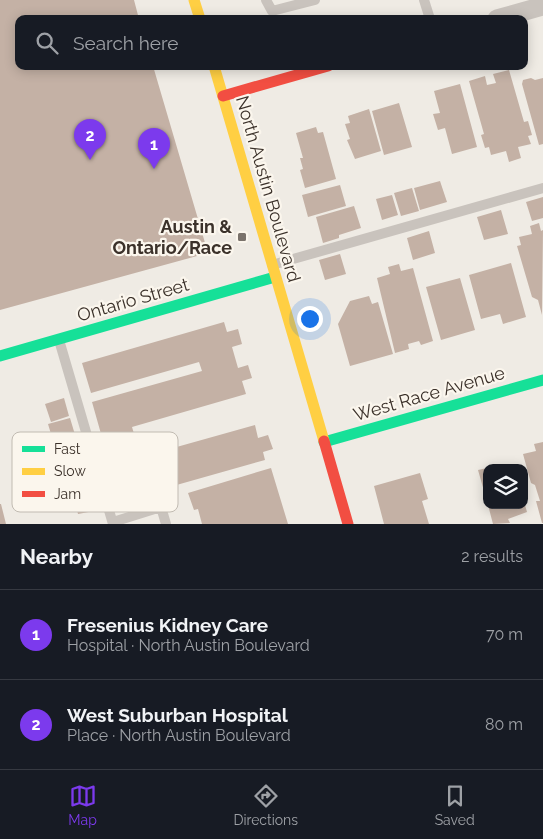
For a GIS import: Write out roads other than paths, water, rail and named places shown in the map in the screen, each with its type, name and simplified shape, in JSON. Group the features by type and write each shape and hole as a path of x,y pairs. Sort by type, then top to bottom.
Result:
{"street":[{"path":"194,0 199,15"},
{"path":"511,15 543,6"},
{"name":"North Austin Boulevard","path":"215,70 348,524"},
{"path":"223,96 314,70"},
{"name":"Ontario Street","path":"0,356 274,271"},
{"name":"West Race Avenue","path":"324,442 543,380"}],"lane":[{"path":"266,0 272,11 315,0"},
{"path":"424,0 429,15"},
{"path":"274,271 543,188"},
{"path":"59,339 86,432"},
{"path":"113,523 146,512"},
{"path":"162,512 166,524"}],"place":[{"name":"West Suburban Hospital","path":"90,160"},
{"name":"Fresenius Kidney Care","path":"154,169"},
{"name":"Austin & Ontario/Race","path":"242,237"}]}
